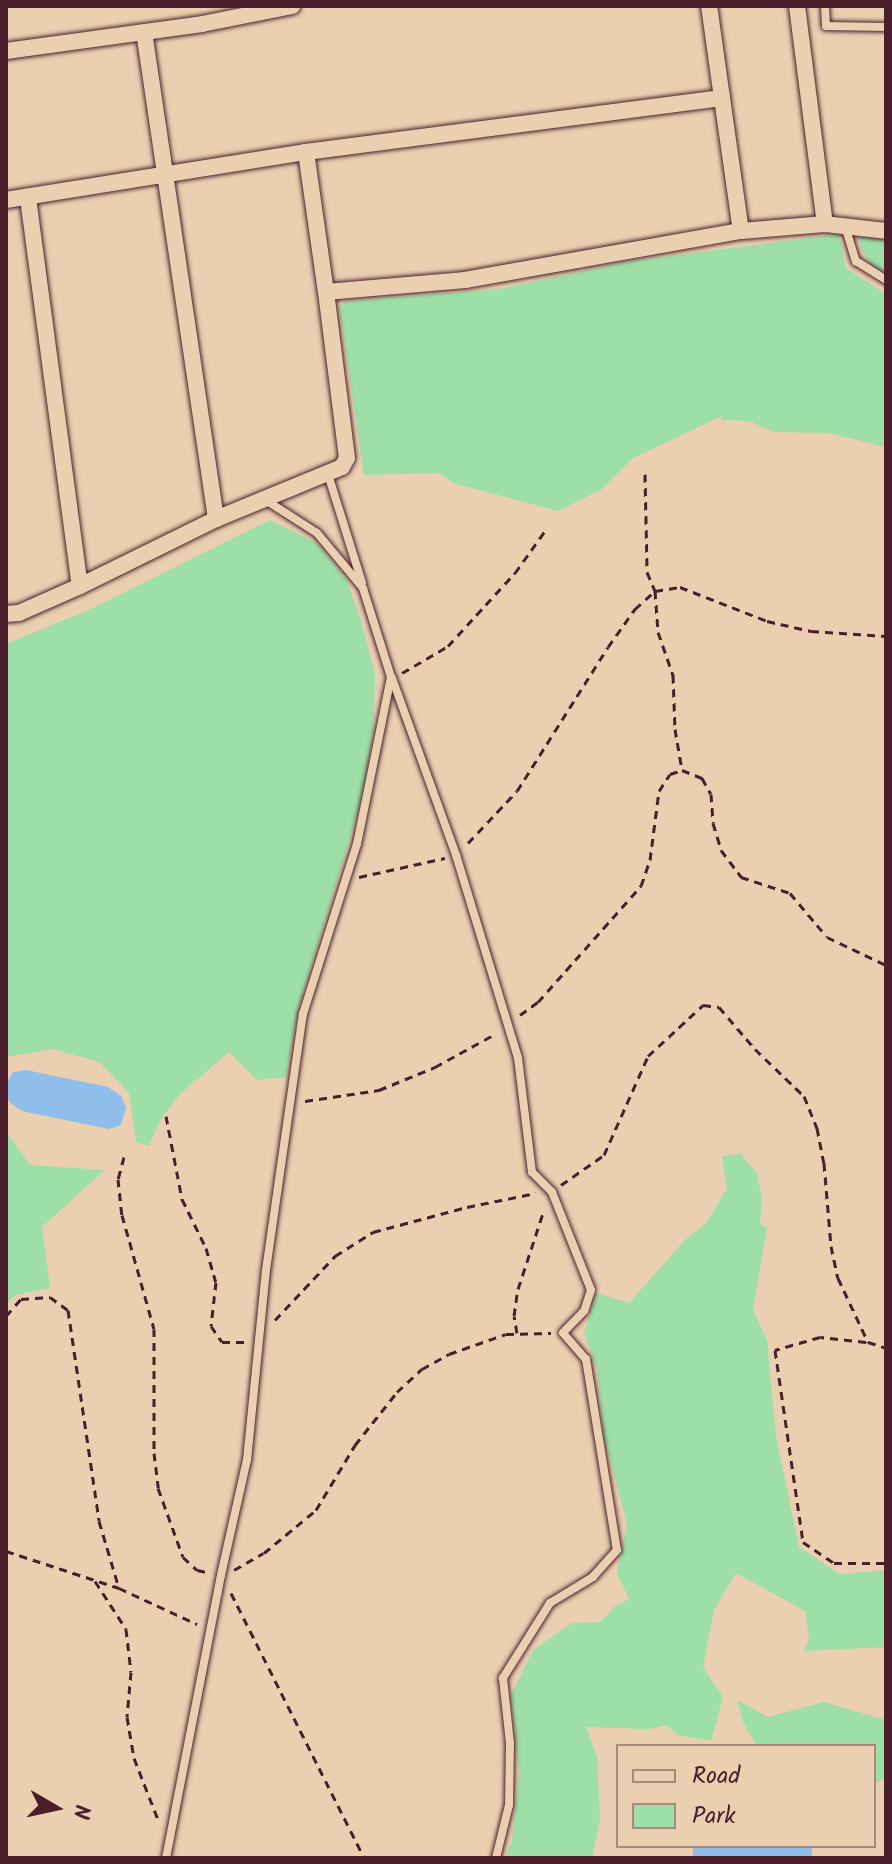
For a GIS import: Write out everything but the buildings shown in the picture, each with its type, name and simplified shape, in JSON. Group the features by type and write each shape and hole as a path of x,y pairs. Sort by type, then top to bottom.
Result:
{"street":[{"path":"241,6 285,7"},
{"path":"709,6 741,231"},
{"path":"797,6 825,224"},
{"path":"6,51 144,32 285,7"},
{"path":"144,32 216,519"},
{"path":"6,200 306,152 722,98"},
{"path":"6,614 19,613 216,519 267,501 327,471 342,467 347,449 306,152"},
{"path":"28,198 80,586"},
{"path":"326,292 465,280 741,231 825,224 886,231"}],"lane":[{"path":"825,6 826,26 886,27"},
{"path":"845,226 856,261 886,280"},
{"path":"327,471 391,677 456,855 518,1058 526,1143 532,1172 552,1192 591,1290 584,1311 563,1333 586,1359 617,1550 593,1577 550,1603 503,1678 510,1743 509,1805 496,1858"},
{"path":"267,501 317,533 363,588"},
{"path":"166,1858 221,1575 247,1460 263,1334 266,1270 303,1014 357,844 391,677"}],"path":[{"path":"645,474 647,572 655,591 658,632 673,675 675,729 682,770"},
{"path":"391,677 411,670 448,646 515,573 545,531"},
{"path":"344,877 365,877 417,867 456,855 517,791 608,647 635,609 655,591 680,587 767,621 811,631 886,636"},
{"path":"290,1098 311,1102 379,1090 435,1067 506,1026 538,1002 641,886 650,860 659,791 670,774 682,770 702,778 711,794 713,823 721,850 741,877 790,893 827,937 886,965"},
{"path":"166,1116 182,1199 206,1248 216,1282 211,1326 222,1342 238,1344 263,1334 335,1256 373,1232 497,1200 552,1192 604,1155 648,1056 703,1005 719,1007 755,1049 804,1096 817,1128 824,1163 831,1246 838,1278 868,1342"},
{"path":"124,1157 118,1179 122,1215 154,1329 154,1453 158,1488 183,1557 197,1570 221,1575 264,1553 316,1510 355,1445 397,1392 422,1369 449,1354 517,1333 563,1333"},
{"path":"517,1333 514,1316 518,1289 552,1192"},
{"path":"6,1316 21,1299 50,1297 68,1310 99,1521 119,1588"},
{"path":"886,1348 868,1342 820,1337 775,1350 803,1542 834,1563 886,1563"},
{"path":"6,1551 119,1588 212,1630"},
{"path":"221,1575 364,1858"},
{"path":"95,1581 126,1629 131,1672 127,1717 134,1758 169,1844"}],"green space":[{"path":"839,234 846,268 886,294 886,447 828,433 774,432 749,421 721,420 722,416 633,458 602,489 558,511 453,483 440,473 364,475 339,306 347,301 499,289 630,261"},
{"path":"864,235 886,237 886,274 871,264 861,249 859,239"},
{"path":"270,520 317,543 346,579 361,620 375,675 374,725 364,791 299,1006 286,1077 257,1080 229,1052 180,1094 161,1119 149,1146 136,1142 129,1093 99,1062 53,1049 6,1057 6,644 93,608"},
{"path":"6,1131 30,1165 105,1170 42,1227 50,1288 16,1295 6,1304"},
{"path":"740,1153 756,1172 762,1197 760,1223 767,1228 753,1310 767,1340 776,1436 799,1547 840,1574 886,1570 886,1647 804,1651 809,1639 805,1611 736,1573 714,1610 703,1667 723,1697 711,1741 678,1735 666,1725 651,1729 586,1727 597,1757 600,1819 592,1858 505,1858 512,1840 519,1773 511,1695 533,1650 572,1623 601,1622 615,1606 629,1599 617,1573 627,1524 604,1436 597,1369 584,1333 596,1293 629,1303 684,1241 706,1223 727,1189 722,1157"},
{"path":"737,1700 768,1717 824,1702 886,1720 886,1778 876,1783 876,1744 755,1744 743,1722"}],"water":[{"path":"26,1070 108,1087 121,1096 126,1108 121,1125 109,1129 22,1111 9,1102 6,1084 13,1072"},
{"path":"693,1848 812,1848 812,1858 693,1858"}]}
